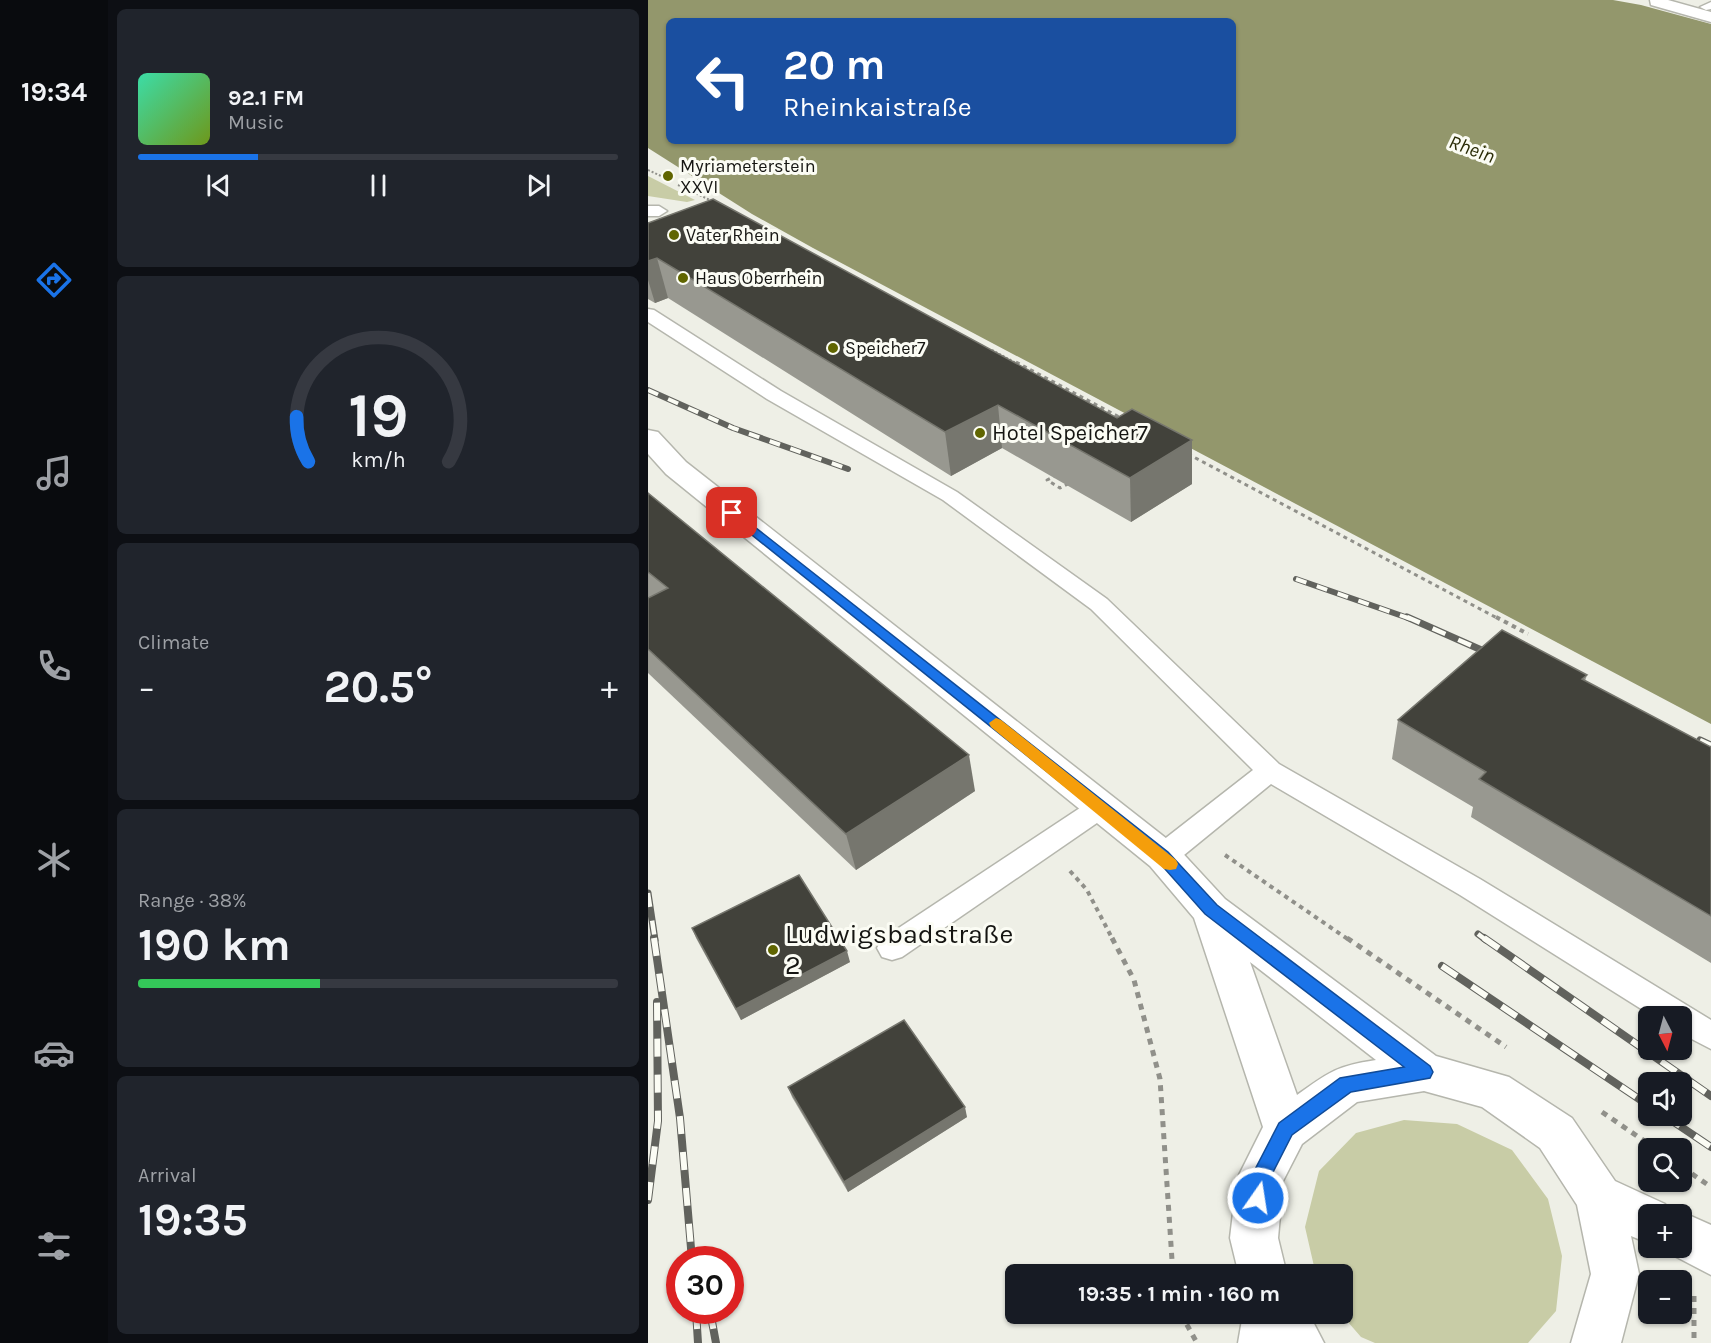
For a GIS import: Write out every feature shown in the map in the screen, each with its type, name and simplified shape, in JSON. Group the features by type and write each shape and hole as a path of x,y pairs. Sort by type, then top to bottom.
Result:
{"street":[{"path":"1657,2 1709,10"},
{"path":"648,438 662,472 1163,856 1211,910 1424,1072 1494,1091 1556,1133 1599,1197 1615,1274 1596,1343"},
{"path":"1211,910 1253,1027 1286,1129"},
{"path":"1260,1264 1254,1238 1260,1179 1286,1129 1347,1084 1424,1072"},
{"path":"1599,1197 1638,1215"},
{"path":"1692,1241 1711,1251"},
{"path":"1263,1343 1266,1324"},
{"path":"1286,1324 1299,1343"}],"lane":[{"path":"648,314 774,395 950,496 1099,604 1270,771 1470,887 1663,1006"},
{"path":"1163,856 1270,771"},
{"path":"892,948 1101,807"},
{"path":"1692,1024 1711,1036"}],"path":[{"path":"984,346 1129,422"},
{"path":"1182,451 1528,634"},
{"path":"1058,475 1047,480 1060,488 1079,478"},
{"path":"1193,833 1508,1048"},
{"path":"1046,843 1087,890 1134,980 1160,1079 1172,1264"},
{"path":"1596,1109 1640,1138"},
{"path":"1692,1174 1711,1187"},
{"path":"1187,1324 1197,1343"}],"shaded area":[{"path":"648,176 695,200 687,202 648,196"},
{"path":"1404,1120 1457,1124 1512,1150 1548,1199 1562,1256 1556,1311 1528,1343 1375,1343 1361,1337 1350,1324 1353,1324 1353,1264 1313,1264 1305,1227 1319,1171 1356,1133"}],"water":[{"name":"Rhein","path":"648,0 1613,0 1641,5 1711,24 1711,724 813,248 752,214 648,148"}],"building":[{"path":"713,199 1117,418 1132,409 1192,440 1130,478 998,405 945,432 657,258 648,261 648,223"},
{"path":"648,493 969,755 846,834 648,649 648,598 668,588 648,572"},
{"path":"1502,630 1587,675 1582,679 1711,747 1711,916 1479,779 1486,772 1398,720"},
{"name":"Ludwigsbadstraße 2","path":"799,875 847,951 736,1009 692,928"},
{"path":"904,1020 965,1107 844,1182 788,1087"}],"railway":[{"path":"648,390 733,428 848,469"},
{"path":"1296,579 1411,619"},
{"path":"1407,617 1495,656"},
{"path":"1700,740 1711,745"},
{"path":"648,893 655,940"},
{"path":"1478,934 1486,940"},
{"path":"654,938 680,1118 691,1246"},
{"path":"1484,938 1711,1096"},
{"path":"1442,966 1638,1098"},
{"path":"648,1200 658,1121 657,1002"},
{"path":"1680,1126 1711,1147"},
{"path":"697,1324 698,1343"},
{"path":"712,1324 716,1343"}],"slow traffic":[{"path":"996,723 1163,856 1170,864"}],"place":[{"name":"Myriameterstein XXVI","path":"668,176"},
{"name":"Vater Rhein","path":"674,235"},
{"name":"Haus Oberrhein","path":"683,278"},
{"name":"Speicher7","path":"833,348"},
{"name":"Hotel Speicher7","path":"980,433"},
{"name":"Ludwigsbadstraße 2","path":"773,950"}],"route":[{"path":"732,513 1163,856 1211,910 1424,1072 1347,1084 1286,1129 1260,1179 1258,1198"}]}
